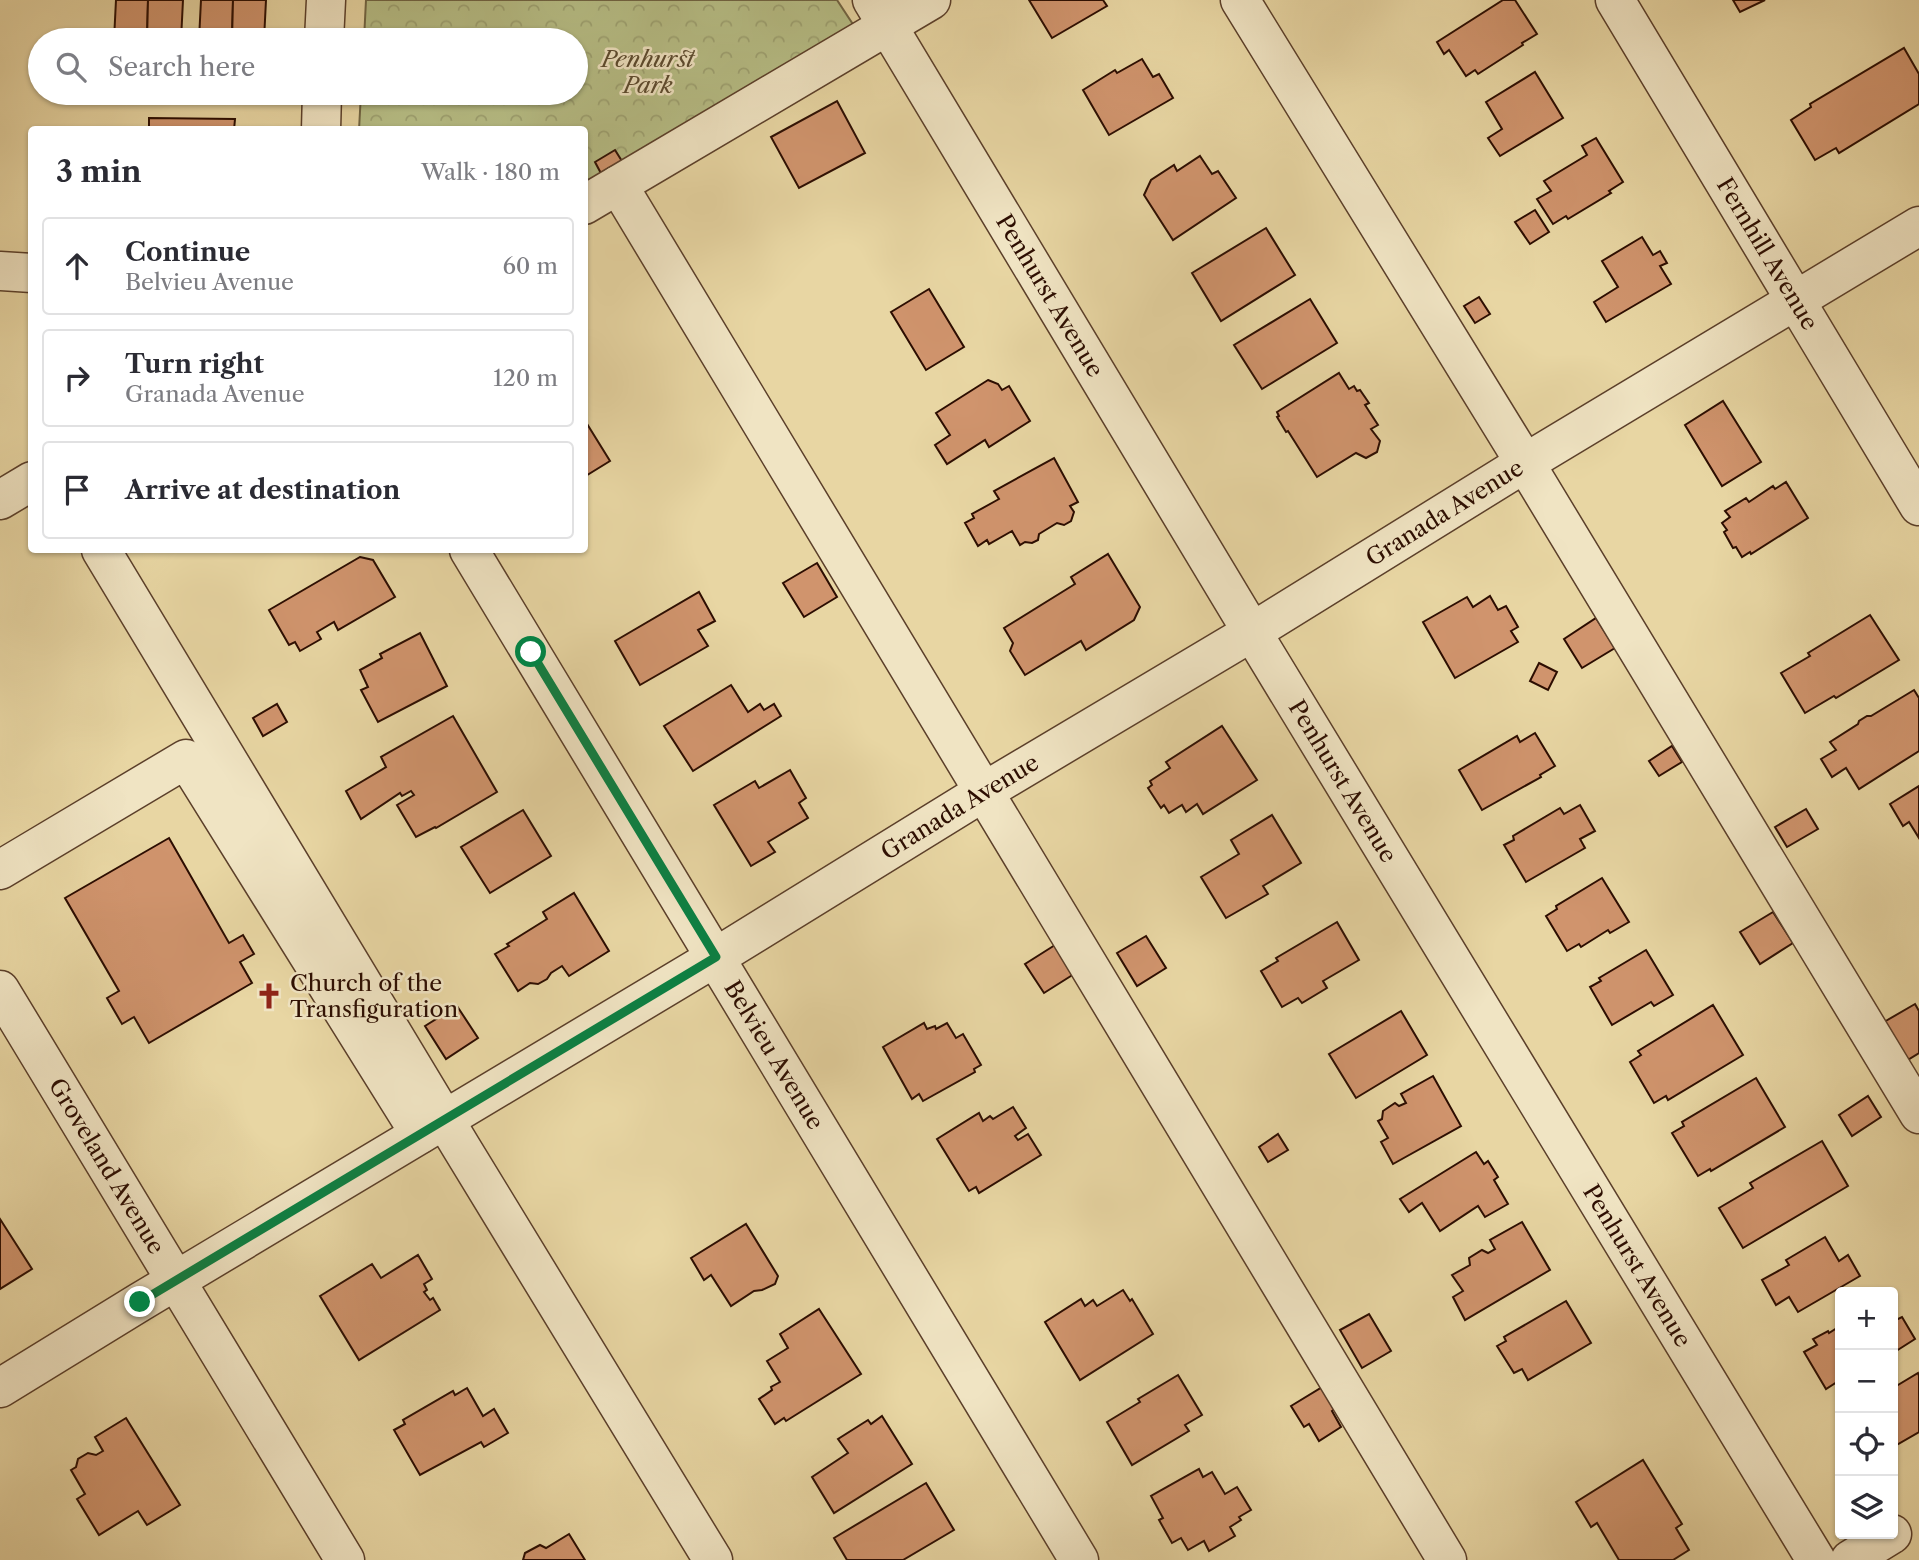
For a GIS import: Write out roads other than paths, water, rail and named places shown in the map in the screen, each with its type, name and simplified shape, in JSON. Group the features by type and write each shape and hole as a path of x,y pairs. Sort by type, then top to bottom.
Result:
{"street":[{"path":"325,28 326,0"},
{"path":"588,203 880,13 931,0"},
{"path":"1240,0 1525,463 1919,1114"},
{"name":"Fernhill Avenue","path":"1615,0 1919,506"},
{"name":"Penhurst Avenue","path":"880,13 1252,632 1816,1560"},
{"path":"321,126 322,105"},
{"path":"618,185 1447,1560"},
{"name":"Granada Avenue","path":"0,1388 716,957 985,791 1252,632 1525,463 1919,226"},
{"path":"0,271 28,273"},
{"path":"0,500 28,483"},
{"path":"103,553 432,1127"},
{"name":"Belvieu Avenue","path":"471,553 1079,1560"},
{"path":"0,870 186,759 432,1127 713,1560"},
{"name":"Groveland Avenue","path":"0,990 345,1560"},
{"path":"1898,1531 1919,1517"},
{"path":"1850,1560 1885,1539"}],"place":[{"name":"Church of the Transfiguration","path":"269,996"}],"park label":[{"name":"Penhurst Park","path":"648,72"}]}
